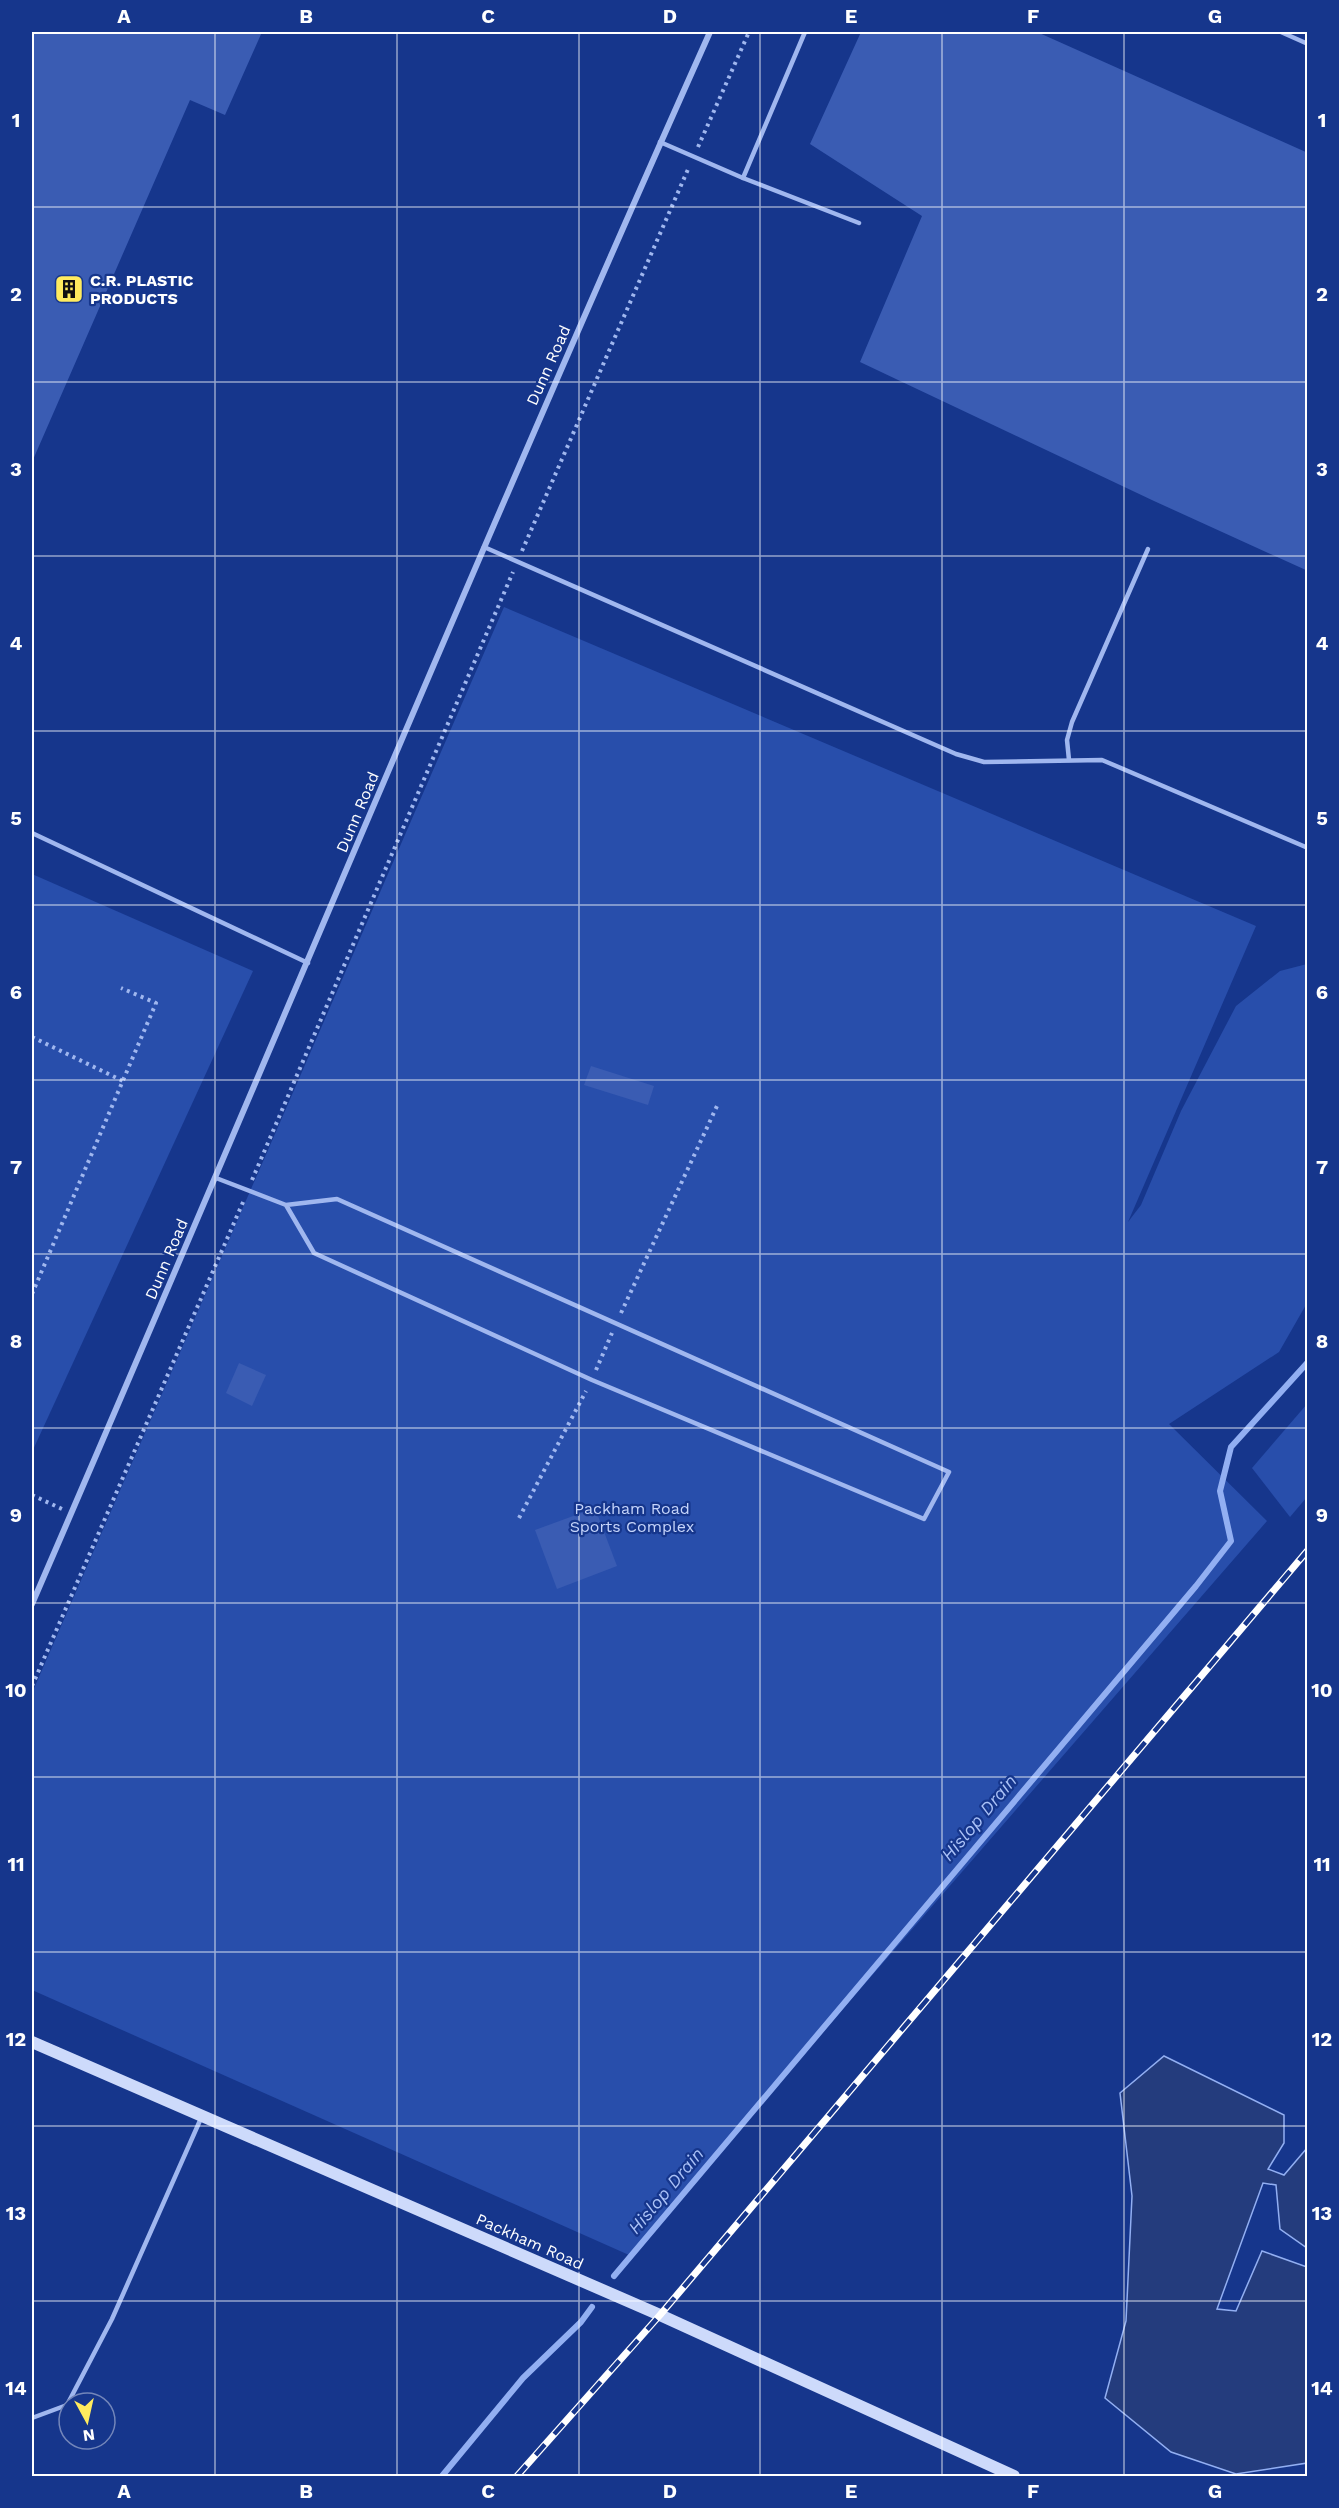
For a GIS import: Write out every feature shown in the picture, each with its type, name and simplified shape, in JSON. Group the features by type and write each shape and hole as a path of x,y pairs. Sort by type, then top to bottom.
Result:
{"street":[{"name":"Dunn Road","path":"32,1604 484,547 710,32"},
{"name":"Packham Road","path":"32,2042 660,2315 1014,2476"}],"lane":[{"path":"742,178 805,32"},
{"path":"1281,32 1308,44"},
{"path":"660,142 742,178 858,223"},
{"path":"484,547 956,754 984,762 1102,760 1308,848"},
{"path":"1069,760 1067,740 1072,723 1148,549"},
{"path":"32,833 308,963"},
{"path":"216,1178 286,1205 337,1199 949,1472 924,1519 592,1380 314,1253 286,1205"},
{"path":"32,2418 66,2405 112,2319 202,2116"}],"path":[{"path":"696,153 749,32"},
{"path":"517,561 691,162"},
{"path":"32,1686 248,1190 514,569"},
{"path":"32,1294 156,1003 121,988"},
{"path":"32,1037 123,1081"},
{"path":"32,1495 71,1513"}],"green space":[{"name":"Packham Road Sports Complex","path":"504,607 1256,926 1128,1222 1141,1205 1181,1111 1236,1006 1280,971 1307,964 1307,1303 1279,1352 1169,1424 1267,1521 629,2255 32,1990 32,1693"},
{"path":"32,874 253,971 32,1452"},
{"path":"1307,1404 1307,1497 1290,1517 1252,1468"}],"shaded area":[{"path":"1164,2056 1284,2115 1284,2143 1268,2169 1284,2175 1307,2148 1307,2248 1280,2229 1276,2185 1263,2183 1217,2309 1236,2311 1262,2251 1307,2267 1307,2463 1236,2474 1171,2452 1105,2398 1126,2321 1132,2196 1120,2093"}],"building":[{"name":"C.R. PLASTIC PRODUCTS","path":"32,32 262,32 225,115 190,100 32,462"},
{"path":"861,32 1037,32 1308,153 1308,571 860,362 922,216 810,144"},
{"path":"591,1066 654,1086 648,1105 584,1085"},
{"path":"239,1363 266,1375 252,1406 226,1393"},
{"path":"595,1508 617,1566 557,1589 535,1530"}],"waterway":[{"name":"Hislop Drain","path":"614,2276 1196,1586 1231,1541 1220,1491 1231,1447 1308,1362"},
{"name":"Hislop Drain","path":"442,2476 523,2378 581,2322 592,2307"}],"railway":[{"path":"517,2476 660,2315 1308,1550"}],"place":[{"name":"C.R. PLASTIC PRODUCTS","path":"69,289"}]}
